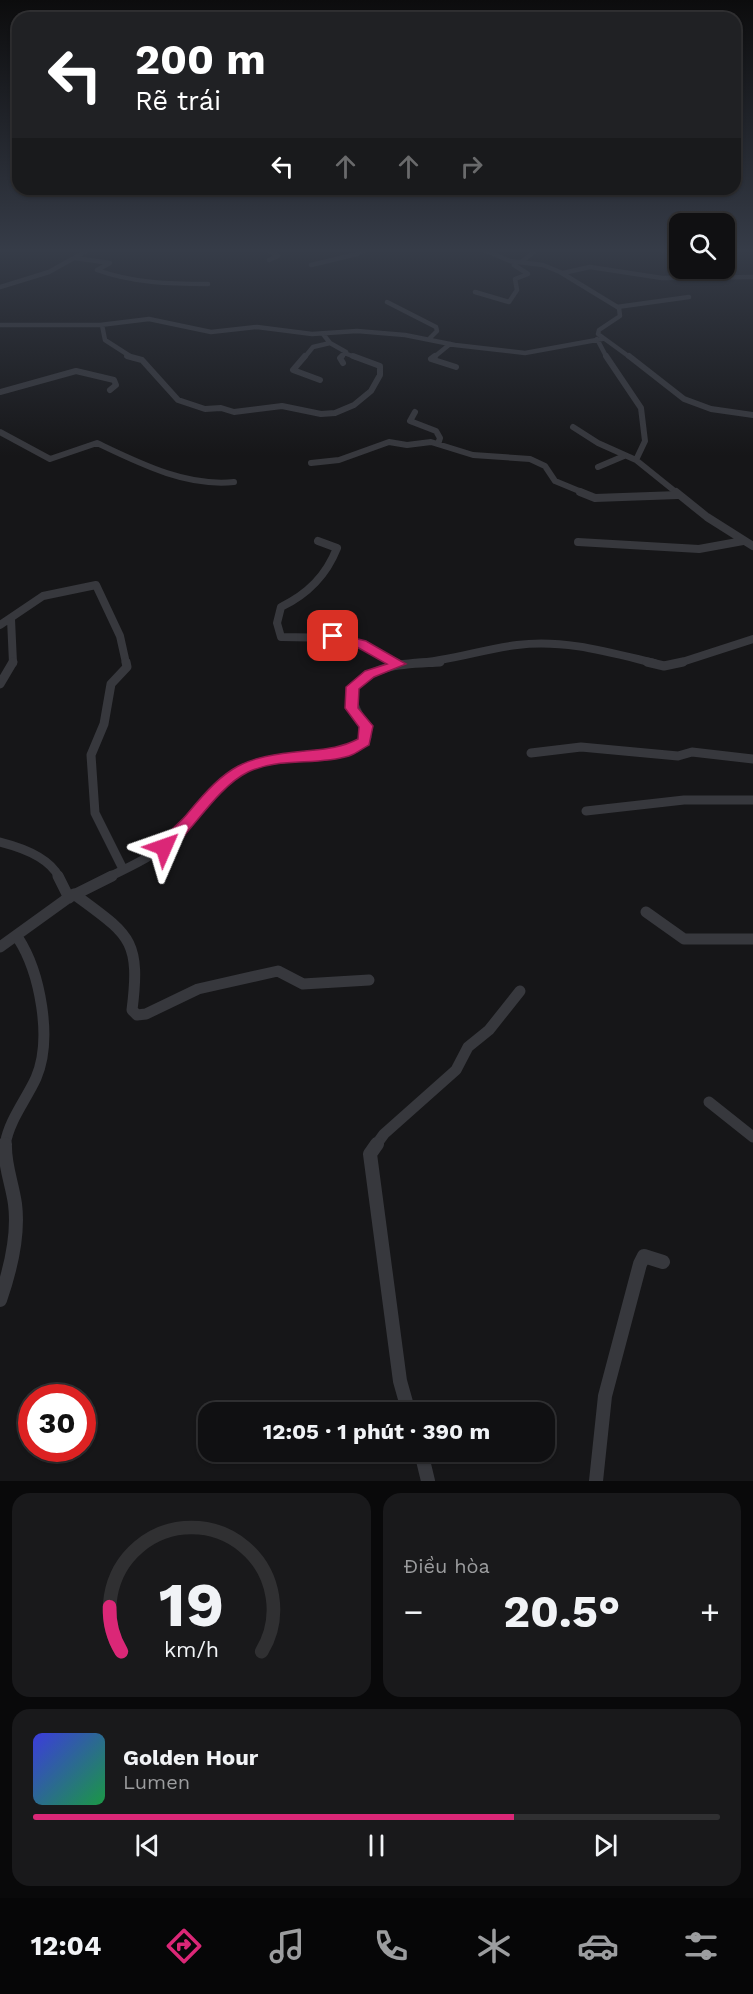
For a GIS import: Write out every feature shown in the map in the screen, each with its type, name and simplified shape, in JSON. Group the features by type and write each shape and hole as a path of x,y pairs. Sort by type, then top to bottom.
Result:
{"street":[{"path":"419,318 436,327 437,331 429,339"},
{"path":"617,318 598,331 609,363 627,382 644,409 645,440 636,460"},
{"path":"0,325 102,325 149,320 171,321 212,332 249,327 323,334 359,331 525,353 600,339 653,373 658,381 682,398 719,411 753,415"},
{"path":"102,325 105,340 127,356 142,360 178,400 205,409 222,408 227,412 293,406 330,414 349,407 376,387 381,372 380,366 347,354 330,343 323,334"},
{"path":"320,380 293,370 313,347 330,343"},
{"path":"450,344 431,359 456,367"},
{"path":"343,363 340,358 347,354"},
{"path":"0,392 76,371 114,380 116,385 110,390"},
{"path":"415,412 410,422 436,431 440,438 438,444"},
{"path":"573,427 624,456 636,460 678,495 742,541 753,546"},
{"path":"0,432 48,458 97,443 131,459 187,479 215,484 234,482"},
{"path":"311,463 336,461 388,442 407,445 431,442 473,454 486,454 505,459 530,459 545,466 555,481 595,498 678,495"},
{"path":"598,467 624,456"},
{"path":"318,541 337,548 334,559 328,570 303,596 281,607 277,623 281,637 320,635 343,638 361,644 382,658 400,664"},
{"path":"578,542 688,549 742,541"},
{"path":"0,625 43,596 96,585 120,636 127,667 111,684 104,724 91,755 95,813 123,869"},
{"path":"0,684 9,675 15,661 11,619"},
{"path":"0,947 18,938 72,896 156,853 172,841 221,783 243,769 272,759 347,752 361,745 367,734 351,702 352,687 360,679 370,674 400,664 440,662 517,645 561,643 670,665 753,639"},
{"path":"531,753 581,747 671,756 692,752 753,759"},
{"path":"586,811 684,800 753,800"},
{"path":"0,842 21,847 55,869 72,896 111,920 134,947 137,962 132,1010 137,1015 146,1014 198,989 278,971 303,984 369,980"},
{"path":"646,912 690,940 753,939"},
{"path":"0,1300 8,1279 15,1208 5,1147 8,1132 39,1070 44,1042 32,966 18,938"},
{"path":"406,1402 400,1382 370,1154 384,1134 456,1070 468,1047 489,1030 520,991"},
{"path":"709,1102 753,1137"},
{"path":"596,1481 605,1396 640,1264 644,1256 663,1262"},
{"path":"425,1462 431,1480"}],"route":[{"path":"164,847 185,828 221,783 252,764 303,754 347,752 365,741 366,726 352,708 352,687 360,679 370,674 385,667 400,664 382,658 361,644 333,636"}]}
